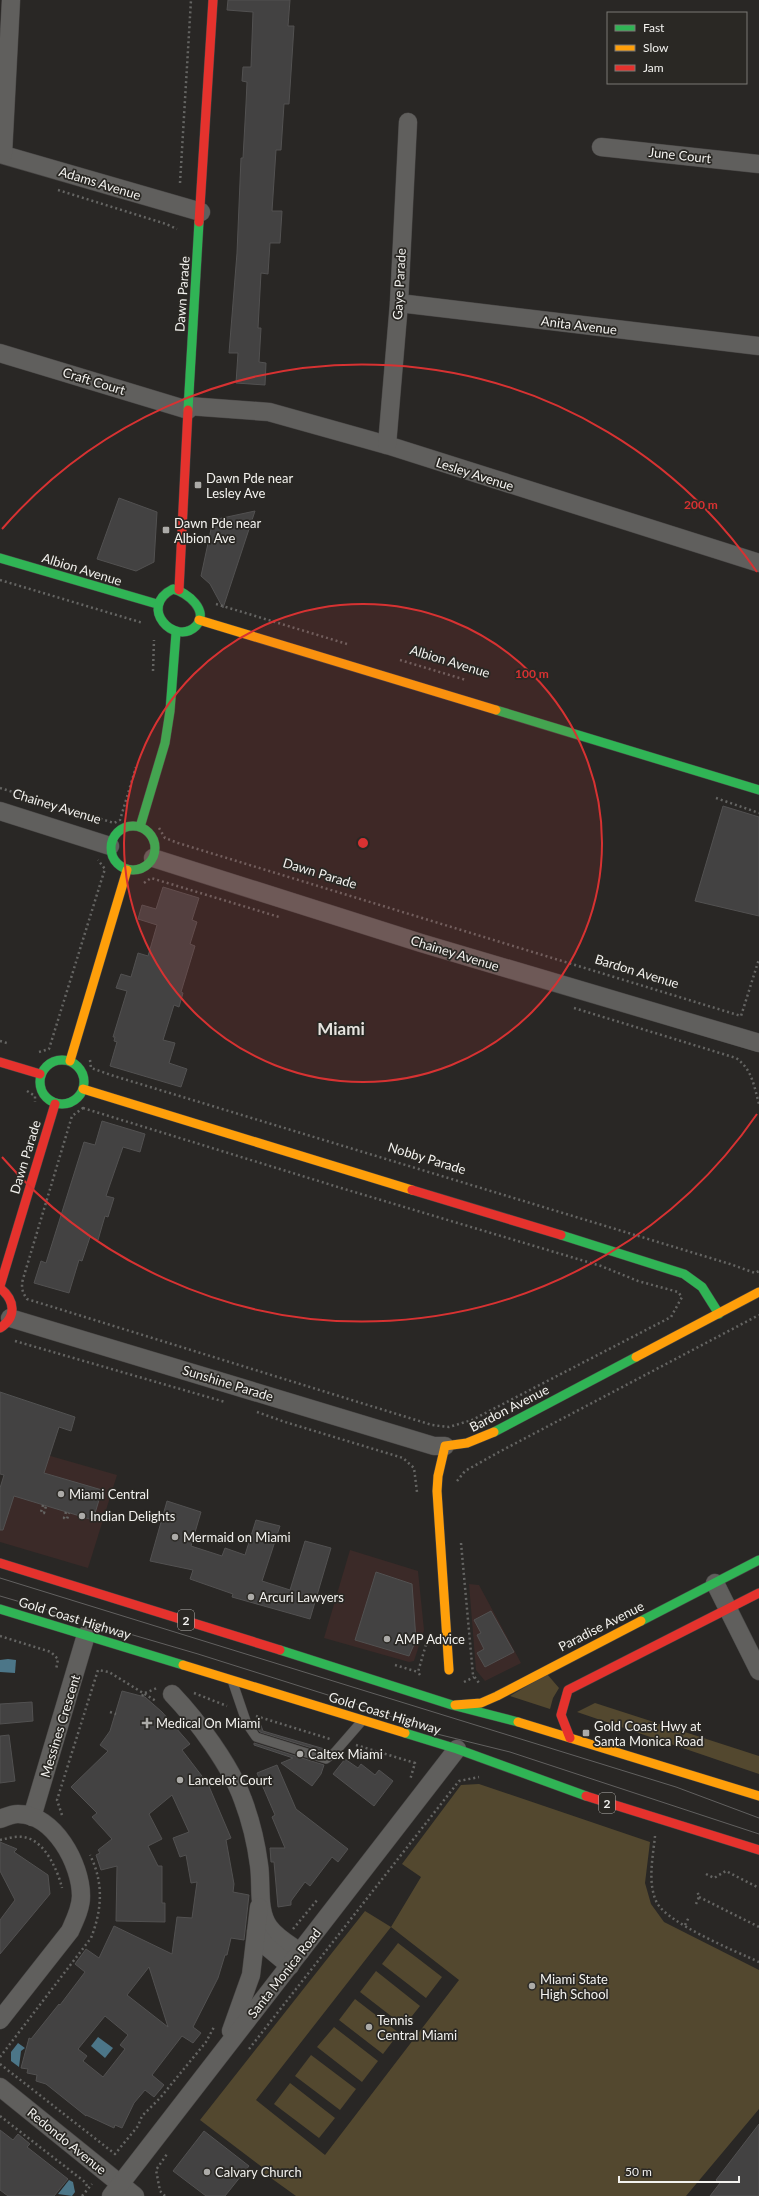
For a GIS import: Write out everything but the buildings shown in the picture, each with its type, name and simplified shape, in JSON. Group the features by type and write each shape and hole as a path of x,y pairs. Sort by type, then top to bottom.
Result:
{"main road":[{"name":"Dawn Parade","path":"179,590 188,408 213,0"},
{"name":"Albion Avenue","path":"0,558 157,604"},
{"path":"179,590 196,605 199,612 199,620 195,627 189,631 176,632 165,626 157,612 157,604 167,591 179,590"},
{"path":"199,620 759,790"},
{"path":"140,827 165,743 170,711 176,632"},
{"path":"130,826 140,827 148,832 153,838 155,851 153,858 146,866 139,870 127,870 117,864 112,856 110,846 115,835 123,828 130,826"},
{"path":"70,1061 127,870"},
{"path":"60,1059 70,1061 82,1072 84,1089 75,1100 68,1103 55,1104 46,1097 40,1089 40,1074 52,1061 60,1059"},
{"path":"0,1062 40,1074"},
{"path":"84,1089 675,1270 690,1276 701,1284 712,1299 719,1314"},
{"name":"Dawn Parade","path":"0,1287 55,1104"},
{"path":"0,1287 11,1298 13,1305 5,1323"},
{"name":"Bardon Avenue","path":"445,1446 467,1443 493,1432 759,1292"},
{"path":"445,1446 438,1476 437,1491 449,1670"},
{"name":"Paradise Avenue","path":"452,1705 480,1703 759,1560"},
{"name":"Gold Coast Highway","path":"0,1563 162,1612 452,1705 518,1722 727,1784 759,1796"},
{"path":"565,1684 728,1610 759,1593"},
{"name":"Gold Coast Highway","path":"0,1609 457,1749 591,1798 759,1850"},
{"path":"554,1665 565,1684 561,1715 570,1738"}],"street":[{"path":"2,154 11,0"},
{"name":"Gaye Parade","path":"387,446 399,303 408,122"},
{"name":"June Court","path":"601,147 759,164"},
{"name":"Adams Avenue","path":"2,154 201,212"},
{"name":"Anita Avenue","path":"399,303 759,346"},
{"name":"Craft Court","path":"0,353 188,408"},
{"name":"Lesley Avenue","path":"188,408 269,412 387,446 759,563"},
{"name":"Chainey Avenue","path":"0,811 110,846"},
{"name":"Chainey Avenue","path":"153,858 421,943 759,1043"},
{"name":"Sunshine Parade","path":"5,1323 434,1446 445,1446"},
{"path":"715,1583 759,1671"},
{"name":"Messines Crescent","path":"32,1817 86,1636"},
{"path":"165,1694 203,1730 242,1797 253,1830 259,1866 261,1900 253,1965 245,1996 235,2022 216,2060"},
{"name":"Santa Monica Road","path":"115,2190 457,1749"},
{"path":"0,1819 17,1814 32,1817 60,1839 69,1852 76,1868 80,1882 81,1898 77,1916 70,1931 0,2020"},
{"path":"261,1900 269,1927 295,1959"},
{"path":"256,1932 266,1946 295,1959"},
{"name":"Redondo Avenue","path":"0,2087 115,2190 135,2196"}],"lane":[{"path":"232,1680 250,1731 256,1737 326,1759 335,1752 363,1720"}],"path":[{"path":"180,183 191,0"},
{"name":"Adams Avenue","path":"57,190 177,229"},
{"path":"0,580 144,624"},
{"path":"211,602 355,646"},
{"path":"152,678 154,636"},
{"name":"Albion Avenue","path":"398,659 472,681"},
{"name":"Chainey Avenue","path":"0,788 114,823 120,820 138,763"},
{"name":"Dawn Parade","path":"165,838 468,932"},
{"path":"34,1051 40,1053 49,1049 53,1038 105,869 99,861"},
{"name":"Bardon Avenue","path":"468,932 741,1016 759,959"},
{"path":"0,1040 14,1045"},
{"path":"731,1056 746,1064 759,1104"},
{"name":"Nobby Parade","path":"92,1068 708,1257 755,1273"},
{"name":"Sunshine Parade","path":"23,1294 27,1299 145,1336 432,1425 450,1427"},
{"path":"455,1483 465,1471 759,1315"},
{"name":"Sunshine Parade","path":"10,1340 233,1404"},
{"name":"Sunshine Parade","path":"253,1410 285,1422 403,1458 414,1468"},
{"path":"460,1537 473,1675 480,1684"},
{"path":"0,1636 52,1652 58,1659"},
{"path":"98,1670 109,1672 144,1693 165,1694"},
{"path":"191,1692 302,1731 414,1763"},
{"path":"144,1693 165,1694"},
{"path":"110,1712 116,1714"},
{"name":"Santa Monica Road","path":"246,2052 459,1781 467,1780"},
{"path":"656,1836 652,1882 657,1902 668,1915 684,1925 759,1962"},
{"path":"0,1840 13,1837 26,1837 38,1844 48,1855 57,1873 62,1893"},
{"path":"706,1874 714,1878 726,1872 759,1888"},
{"path":"696,1904 699,1897 697,1890"},
{"path":"699,1897 759,1927"},
{"path":"684,1925 689,1917"},
{"name":"Redondo Avenue","path":"0,2064 115,2154 138,2126 142,2116 160,2098 206,2042 218,2021"},
{"name":"Redondo Avenue","path":"0,2116 85,2182 88,2188"},
{"path":"165,2196 160,2191 156,2170 170,2150"},
{"path":"82,2196 92,2184"}],"shaded area":[{"path":"26,1449 117,1475 88,1568 0,1542 0,1503"},
{"path":"350,1550 418,1571 424,1630 414,1661 409,1662 324,1638"},
{"path":"469,1584 479,1585 521,1663 485,1681 476,1670"},
{"path":"547,1674 559,1688 553,1698 550,1709 510,1696"},
{"path":"595,1703 759,1756 759,1774 577,1712"},
{"name":"Miami State High School","path":"479,1784 650,1842 645,1883 651,1904 664,1922 759,1970 759,2109 686,2196 296,2196 264,2173 266,2170 200,2120 365,1911 391,1927 421,1877 402,1864 461,1785","holes":["391,1927 459,1980 325,2155 256,2100"]},
{"path":"398,1943 442,1977 426,1998 382,1964"},
{"path":"376,1971 420,2006 404,2026 360,1992"},
{"name":"Tennis Central Miami","path":"355,1999 399,2033 383,2054 339,2020"},
{"path":"334,2027 378,2061 362,2082 317,2047"},
{"path":"311,2055 356,2089 340,2110 295,2076"},
{"path":"290,2083 335,2118 319,2138 274,2104"}],"water":[{"path":"0,1660 16,1660 15,1673 0,1672"},
{"path":"98,2037 113,2048 105,2058 91,2046"},
{"path":"18,2043 25,2048 21,2051 19,2067 11,2061 11,2052"},
{"path":"69,2180 73,2182 75,2192 72,2196 58,2194"}],"tram line":[{"path":"0,1578 676,1787 759,1818"},
{"path":"0,1596 198,1654 369,1708 433,1733 510,1752 759,1834"}],"traffic: fast":[{"path":"188,410 199,222"},
{"path":"0,558 157,604"},
{"path":"173,589 190,598 199,608 200,620 196,626 188,631 178,632 170,628 163,622 159,614 158,605 163,597 173,589"},
{"path":"140,827 165,743 170,711 176,633"},
{"path":"496,710 759,790"},
{"path":"129,826 137,826 149,832 155,844 155,848 155,852 149,864 137,870 129,870 117,864 111,852 111,844 117,832 129,826"},
{"path":"58,1060 66,1060 71,1061 78,1066 83,1073 84,1082 83,1091 78,1098 71,1103 58,1104 50,1101 43,1094 40,1086 40,1078 43,1070 50,1063 58,1060"},
{"path":"561,1235 684,1274 702,1287 719,1314"},
{"path":"494,1432 636,1357"},
{"path":"641,1621 759,1560"},
{"path":"0,1609 183,1665"},
{"path":"280,1650 452,1705 518,1722"},
{"path":"405,1733 457,1749 586,1796"}],"traffic: slow":[{"path":"199,620 496,710"},
{"path":"70,1061 127,870"},
{"path":"83,1089 412,1190"},
{"path":"636,1357 759,1292"},
{"path":"449,1670 437,1491 438,1476 445,1446 467,1443 494,1432"},
{"path":"455,1705 481,1703 497,1696 641,1621"},
{"path":"183,1665 405,1733"},
{"path":"518,1722 759,1796"}],"traffic: jam":[{"path":"199,222 213,0"},
{"path":"179,590 188,410"},
{"path":"0,1062 40,1074"},
{"path":"0,1286 55,1104"},
{"path":"412,1190 561,1235"},
{"path":"0,1288 9,1298 12,1308 9,1319 0,1328"},
{"path":"0,1563 280,1650"},
{"path":"570,1738 561,1715 568,1690 759,1593"},
{"path":"586,1796 759,1850"}],"place":[{"name":"Dawn Pde near Lesley Ave","path":"198,485"},
{"name":"Dawn Pde near Albion Ave","path":"166,530"},
{"name":"Miami Central","path":"61,1494"},
{"name":"Indian Delights","path":"82,1516"},
{"name":"Mermaid on Miami","path":"175,1537"},
{"name":"Arcuri Lawyers","path":"251,1597"},
{"name":"AMP Advice","path":"387,1639"},
{"name":"Medical On Miami","path":"147,1723"},
{"name":"Gold Coast Hwy at Santa Monica Road","path":"586,1733"},
{"name":"Caltex Miami","path":"300,1754"},
{"name":"Lancelot Court","path":"180,1780"},
{"name":"Miami State High School","path":"532,1986"},
{"name":"Tennis Central Miami","path":"369,2027"},
{"name":"Calvary Church","path":"207,2172"}],"district":[{"name":"Miami","path":"341,1028"}]}
